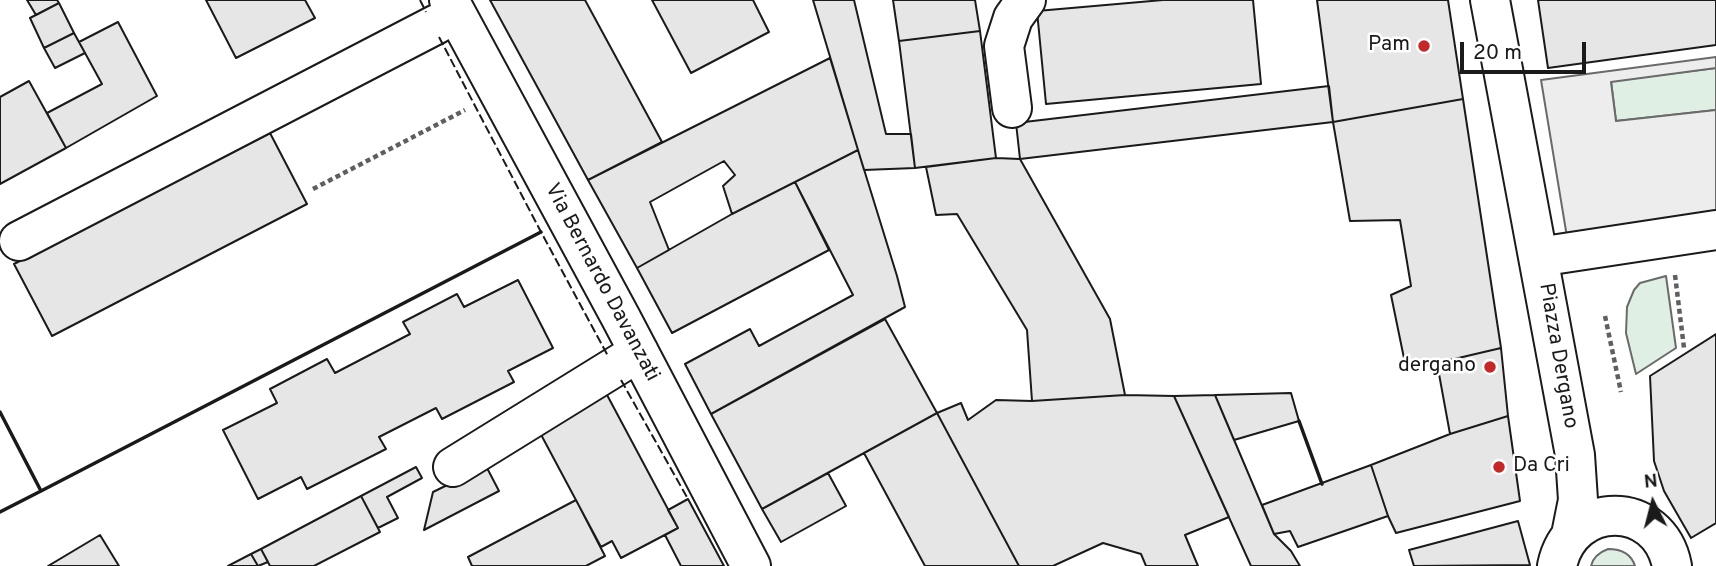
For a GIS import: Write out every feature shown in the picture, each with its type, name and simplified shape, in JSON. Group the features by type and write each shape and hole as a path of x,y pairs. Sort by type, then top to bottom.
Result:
{"street":[{"path":"1012,108 1004,46 1013,18 1026,0"},
{"name":"Piazza Dergano","path":"1490,0 1575,455 1578,500 1564,551"},
{"path":"19,241 443,12"},
{"name":"Via Bernardo Davanzati","path":"443,12 639,352 751,566"},
{"name":"Piazza Dergano","path":"1538,257 1716,230"},
{"path":"453,467 639,352"},
{"name":"Piazza Dergano","path":"1575,455 1604,493 1660,538 1668,550 1672,566"},
{"name":"Piazza Dergano","path":"1564,551 1587,522 1613,516 1633,518"}],"path":[{"path":"313,189 475,105"},
{"path":"1675,271 1684,348"},
{"path":"1605,316 1621,392"}],"green space":[{"path":"1716,68 1716,110 1616,121 1611,81"},
{"path":"1666,276 1676,348 1636,374 1626,333 1627,307 1640,283"},
{"path":"1608,549 1625,553 1635,566 1591,566 1597,555"}],"shaded area":[{"path":"1716,57 1716,68 1611,82 1616,121 1716,110 1716,220 1567,237 1541,80"}],"building":[{"path":"27,0 57,0 59,3 36,15"},
{"path":"206,0 305,0 315,18 236,58"},
{"path":"490,0 585,0 662,142 588,180"},
{"path":"652,0 753,0 769,32 691,73"},
{"path":"813,0 854,0 886,134 911,134 915,168 864,170"},
{"path":"893,0 975,0 980,31 899,41"},
{"path":"1163,0 1253,0 1261,84 1046,104 1037,11"},
{"path":"1317,0 1448,0 1463,99 1333,122"},
{"path":"1538,0 1716,0 1716,45 1548,68"},
{"path":"59,3 74,33 44,48 30,18"},
{"path":"118,22 157,96 66,148 47,113 102,84 79,42"},
{"path":"980,31 996,158 915,168 899,41"},
{"path":"74,33 85,53 55,68 44,48"},
{"path":"830,58 858,150 732,214 723,186 735,175 724,161 650,202 669,250 637,268 588,180"},
{"path":"29,81 66,148 0,184 0,97"},
{"path":"1329,86 1333,122 1020,159 1016,123"},
{"path":"1463,99 1501,348 1406,368 1391,295 1411,286 1400,220 1350,221 1333,122"},
{"path":"270,133 307,204 52,336 14,264"},
{"path":"858,150 905,307 711,414 685,364 750,329 759,346 853,295 795,182"},
{"path":"996,158 1020,159 1110,319 1125,395 1032,401 1027,330 957,214 936,215 926,167"},
{"path":"795,182 829,250 672,333 637,268"},
{"path":"518,280 553,348 508,371 514,382 442,419 436,408 379,437 386,449 307,489 301,477 258,499 223,430 277,403 270,389 327,359 335,373 410,334 403,322 457,294 464,307"},
{"path":"885,319 937,413 762,509 711,414"},
{"path":"1716,334 1716,523 1691,538 1664,491 1654,461 1650,376"},
{"path":"1501,348 1508,416 1450,434 1437,363"},
{"path":"606,393 678,528 621,558 612,541 601,547 538,429"},
{"path":"1291,393 1299,421 1234,440 1215,395"},
{"path":"1125,395 1174,396 1229,517 1185,535 1198,566 1146,566 1141,554 1103,543 1053,566 1019,566 937,413 961,403 968,420 996,400 1032,401"},
{"path":"1215,395 1274,534 1291,551 1300,566 1251,566 1174,396"},
{"path":"937,413 1019,566 925,566 864,453"},
{"path":"1508,416 1520,501 1396,533 1371,465 1450,434"},
{"path":"1371,465 1388,516 1298,547 1290,531 1274,534 1262,505"},
{"path":"486,466 499,491 424,530 433,492"},
{"path":"416,467 422,478 387,497 398,518 378,528 361,496"},
{"path":"828,473 846,506 781,542 762,509"},
{"path":"361,496 380,532 314,566 270,566 261,549"},
{"path":"688,499 724,566 681,566 665,535 678,528 668,510"},
{"path":"576,500 605,556 586,566 472,566 468,557"},
{"path":"1518,521 1530,565 1414,566 1409,550"},
{"path":"100,535 119,566 48,566"},
{"path":"261,549 268,562 258,566 251,554"},
{"path":"251,554 258,566 228,566"}],"fence":[{"path":"420,0 426,12"},
{"path":"439,37 608,356"},
{"path":"621,380 688,499"}],"wall":[{"path":"41,491 541,232"},
{"path":"0,412 41,491 0,512"},
{"path":"1299,421 1322,484"}],"place":[{"name":"Pam","path":"1424,46"},
{"name":"dergano","path":"1490,367"},
{"name":"Da Cri","path":"1499,467"}]}
